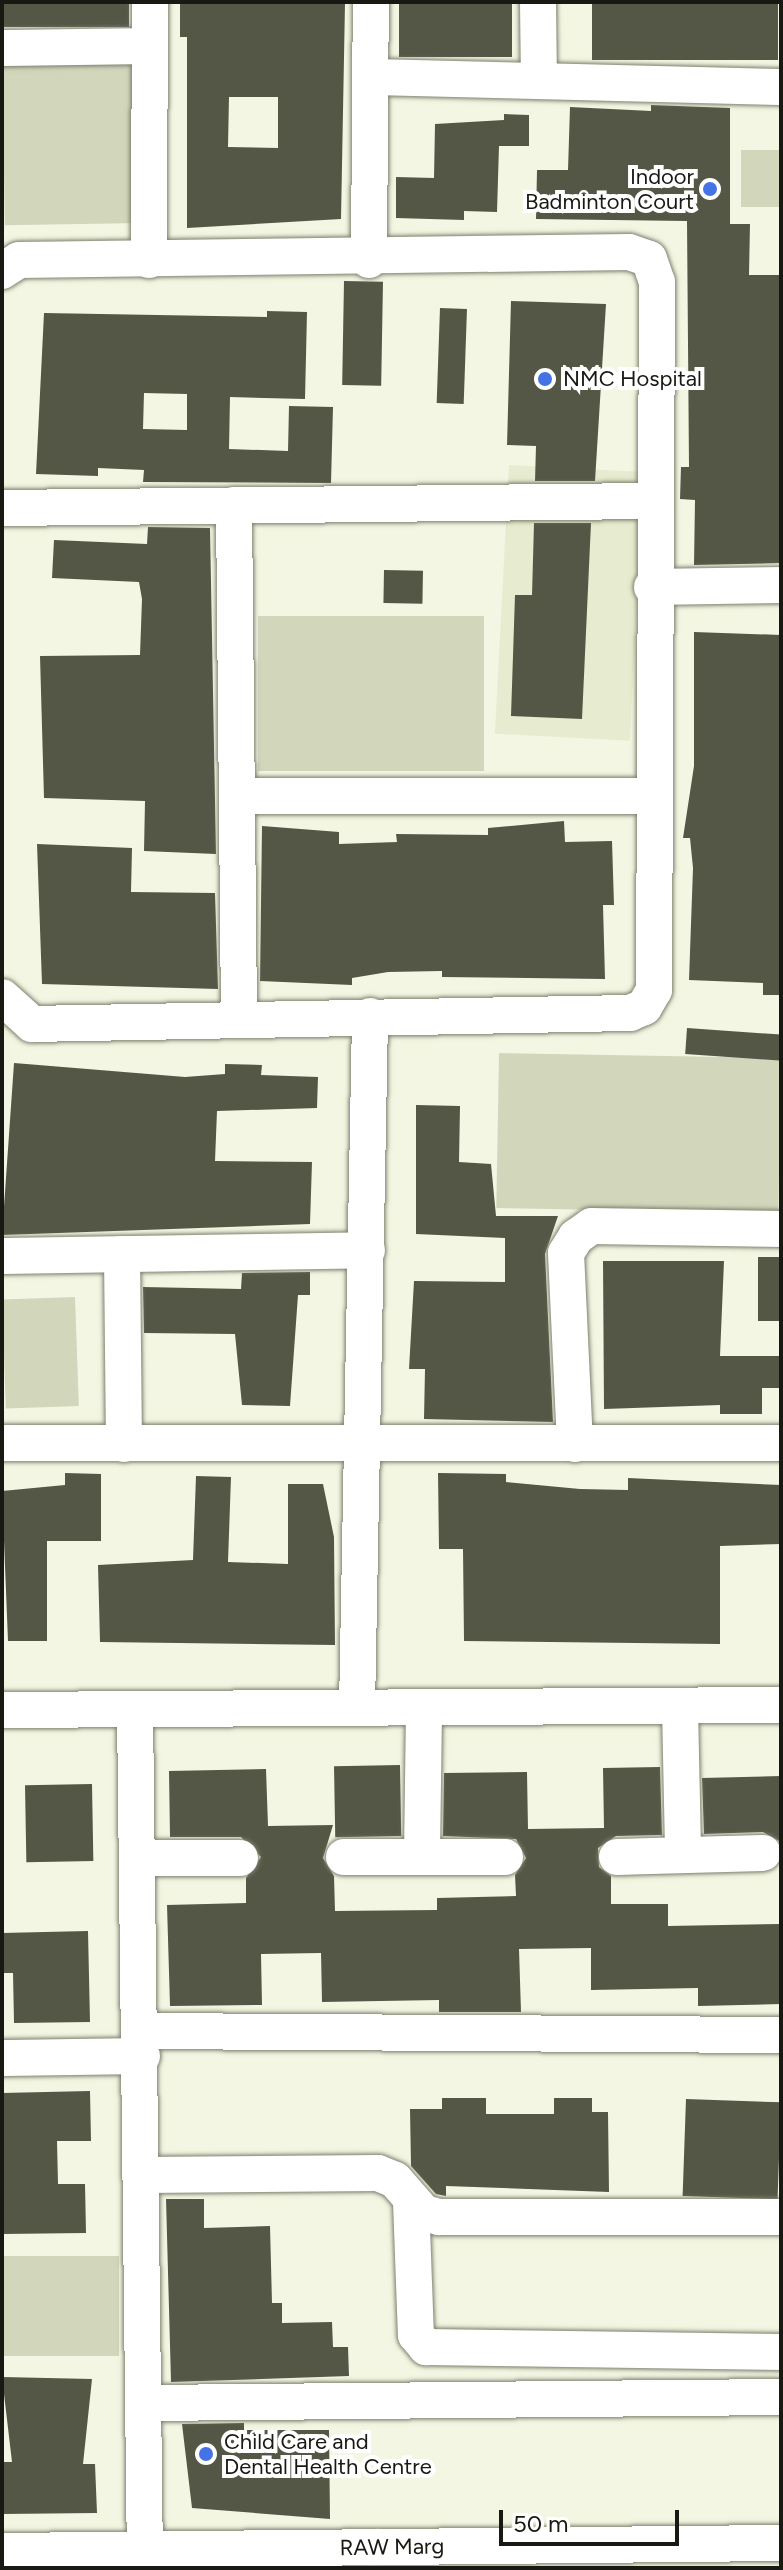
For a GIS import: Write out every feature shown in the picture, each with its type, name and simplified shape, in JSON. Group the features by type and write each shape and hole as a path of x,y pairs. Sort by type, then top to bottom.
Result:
{"street":[{"path":"149,260 150,2"},
{"path":"369,260 371,2"},
{"path":"538,2 539,81"},
{"path":"2,48 150,46"},
{"path":"371,77 781,87"},
{"path":"2,271 19,260 369,260 629,252 649,259 657,282 652,501 654,990 644,1007 630,1013 32,1024 2,997"},
{"path":"2,508 652,501"},
{"path":"234,505 239,1019"},
{"path":"652,587 781,585"},
{"path":"237,796 652,796"},
{"path":"357,1708 365,1442 370,1016"},
{"path":"575,1444 566,1253 576,1237 592,1226 781,1229"},
{"path":"2,1256 367,1250"},
{"path":"122,1254 124,1444"},
{"path":"2,1443 781,1443"},
{"path":"2,1710 781,1705"},
{"path":"680,1707 683,1853"},
{"path":"422,1854 424,1708"},
{"path":"135,1709 141,1858 145,2559"},
{"path":"617,1857 763,1853"},
{"path":"344,1857 422,1854 505,1857"},
{"path":"141,1858 240,1858"},
{"path":"2,2058 142,2044 781,2035"},
{"path":"143,2175 378,2173 395,2180 411,2201 439,2217 781,2217"},
{"path":"411,2201 416,2335 426,2347 781,2352"},
{"path":"146,2403 781,2397"},
{"name":"RAW Marg","path":"2,2551 145,2559 781,2543"}],"shaded area":[{"path":"137,61 140,223 5,225 2,63"},
{"path":"741,150 781,150 781,207 741,207"},
{"path":"509,465 644,472 630,741 495,734"},
{"path":"258,616 484,616 484,771 258,771"},
{"path":"499,1053 781,1058 778,1213 496,1208"},
{"path":"75,1297 79,1406 6,1408 2,1300"},
{"path":"2,2256 119,2256 119,2356 2,2356"}],"building":[{"path":"2,2 129,2 129,27 2,27"},
{"path":"180,2 345,4 341,219 187,228 187,37 180,37","holes":["229,97 278,97 278,148 228,147"]},
{"path":"399,2 512,2 512,57 399,57"},
{"path":"592,2 778,2 778,60 592,60"},
{"path":"651,105 730,108 730,224 750,224 749,275 781,275 781,563 694,565 695,500 680,499 681,467 689,467 687,221 536,219 537,170 568,170 570,107 651,111"},
{"path":"504,114 529,115 529,146 499,146 497,212 464,211 464,220 396,218 396,177 434,178 435,124 504,120"},
{"path":"344,281 383,282 381,386 342,385"},
{"path":"511,301 606,304 595,481 535,481 536,446 507,445"},
{"path":"440,308 467,309 464,404 437,403"},
{"path":"267,311 307,312 305,399 230,397 229,449 288,451 289,406 333,407 331,483 143,482 144,470 98,468 98,476 36,474 44,313 267,317","holes":["144,393 187,394 187,430 143,429"]},
{"path":"534,523 591,523 582,719 511,716 515,595 532,595"},
{"path":"148,527 210,528 216,854 144,851 145,801 44,798 40,656 140,655 142,599 139,582 52,578 54,540 147,544"},
{"path":"384,570 423,571 422,604 383,603"},
{"path":"694,632 781,635 781,995 763,995 763,983 689,980 693,868 690,838 683,838 694,766"},
{"path":"564,821 565,842 612,841 614,905 603,905 605,979 442,977 442,971 388,972 352,978 352,985 260,981 262,826 339,832 339,844 397,842 396,834 488,835 488,828"},
{"path":"37,844 132,848 131,892 215,893 218,989 42,984"},
{"path":"687,1028 781,1035 779,1060 685,1054"},
{"path":"14,1063 185,1077 225,1074 225,1064 262,1065 261,1075 318,1077 317,1108 217,1111 215,1161 312,1162 310,1224 2,1235"},
{"path":"416,1105 460,1106 459,1162 491,1164 496,1216 558,1216 545,1254 553,1422 424,1419 425,1369 409,1369 414,1281 505,1282 505,1238 416,1234"},
{"path":"758,1257 781,1257 781,1321 758,1321"},
{"path":"603,1261 724,1261 720,1356 781,1356 781,1388 762,1388 762,1414 720,1414 720,1405 604,1409"},
{"path":"310,1272 310,1295 298,1295 290,1406 242,1405 235,1334 144,1333 143,1287 241,1289 242,1273"},
{"path":"65,1473 101,1474 101,1541 47,1541 47,1641 8,1641 2,1491 65,1485"},
{"path":"438,1473 506,1474 506,1482 580,1489 628,1490 628,1478 781,1485 781,1544 720,1546 720,1644 464,1641 463,1549 439,1549"},
{"path":"196,1476 231,1477 228,1562 288,1564 288,1484 323,1484 334,1537 335,1645 100,1642 98,1565 193,1560"},
{"path":"400,1765 401,1836 335,1837 334,1766"},
{"path":"660,1767 662,1835 616,1836 598,1848 599,1867 611,1876 611,1904 668,1904 668,1926 781,1924 781,2004 698,2006 698,1988 591,1990 591,1948 519,1949 521,2012 439,2012 439,2000 322,2002 321,1953 261,1954 262,2005 170,2006 167,1905 246,1903 246,1878 261,1857 241,1837 170,1837 169,1771 266,1769 268,1826 333,1825 323,1858 334,1876 335,1911 437,1910 437,1898 516,1896 515,1875 526,1858 516,1839 443,1836 444,1773 527,1772 528,1829 604,1828 603,1768"},
{"path":"781,1776 781,1842 763,1832 704,1834 702,1778"},
{"path":"92,1784 93,1861 26,1862 25,1785"},
{"path":"88,1931 90,2022 14,2023 13,1973 2,1973 2,1933"},
{"path":"90,2091 91,2141 57,2141 58,2184 85,2184 86,2233 2,2234 2,2093"},
{"path":"442,2098 486,2098 486,2114 554,2114 554,2098 592,2098 592,2112 608,2112 609,2192 446,2186 446,2196 436,2194 411,2166 410,2109 442,2109"},
{"path":"686,2099 781,2102 778,2199 683,2196"},
{"path":"166,2199 204,2199 204,2228 270,2226 272,2303 282,2303 282,2323 332,2322 333,2347 348,2347 349,2376 171,2382"},
{"path":"2,2377 92,2379 83,2464 95,2464 97,2513 2,2514 2,2462 12,2462"},
{"path":"244,2423 244,2430 329,2430 330,2519 192,2508 182,2424"}],"place":[{"name":"Indoor Badminton Court","path":"710,189"},
{"name":"NMC Hospital","path":"545,379"},
{"name":"Child Care and Dental Health Centre","path":"206,2454"}]}
